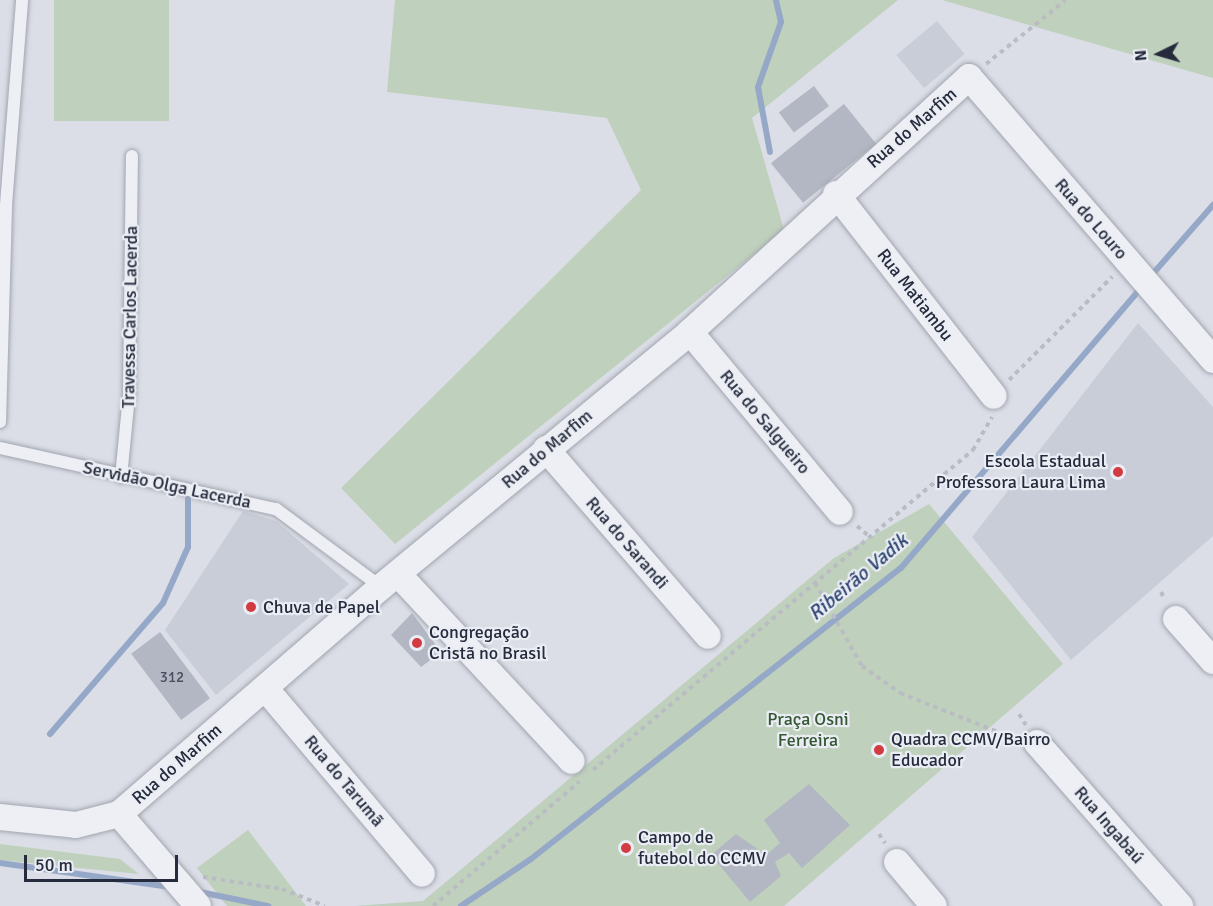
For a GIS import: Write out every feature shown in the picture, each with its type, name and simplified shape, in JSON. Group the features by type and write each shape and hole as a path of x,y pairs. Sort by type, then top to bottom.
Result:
{"street":[{"name":"Rua do Marfim","path":"119,814 546,449 690,332 836,194 969,77"},
{"name":"Rua do Louro","path":"969,77 1213,360"},
{"name":"Rua Matiambu","path":"836,194 994,396"},
{"name":"Rua do Salgueiro","path":"690,332 840,512"},
{"name":"Rua do Sarandi","path":"546,449 708,636"},
{"path":"390,581 572,761"},
{"path":"1176,619 1213,662"},
{"name":"Rua do Tarumã","path":"265,687 422,874"},
{"name":"Rua Ingabaú","path":"1037,743 1180,906"},
{"path":"0,818 76,825 119,814 198,906"},
{"path":"897,862 934,906"}],"lane":[{"path":"0,422 6,205 22,0"},
{"name":"Travessa Carlos Lacerda","path":"121,477 129,396 132,156"},
{"name":"Servidão Olga Lacerda","path":"0,448 121,477 227,494 276,509 390,581"}],"path":[{"path":"969,77 1065,0"},
{"path":"433,906 973,450 991,427 994,396 1105,286 1125,259"},
{"path":"815,583 862,666 900,693 998,732"},
{"path":"162,864 224,884 282,890 325,906"}],"shaded area":[{"path":"937,21 965,54 924,88 896,55"},
{"name":"Escola Estadual Professora Laura Lima","path":"1138,323 1213,407 1213,536 1071,660 972,537"},
{"name":"Chuva de Papel","path":"243,511 276,521 349,584 216,695 165,630"}],"green space":[{"path":"54,0 169,0 169,121 54,121"},
{"path":"395,0 898,0 752,118 784,230 395,544 341,488 641,190 607,118 387,92"},
{"path":"942,0 1213,0 1213,78"},
{"name":"Praça Osni Ferreira","path":"929,504 1063,664 784,906 354,906 423,901 834,558"},
{"path":"248,830 306,906 227,906 197,868"},
{"path":"0,844 120,859 139,874 0,860"}],"building":[{"path":"814,86 829,106 794,132 779,112"},
{"path":"844,104 876,144 803,203 771,163"},
{"name":"Congregação Cristã no Brasil","path":"412,613 441,652 421,667 391,635"},
{"path":"160,632 210,698 181,720 131,654"},
{"path":"809,784 850,825 802,868 789,853 775,862 781,876 750,902 711,855 736,834 766,855 780,843 764,820"}],"waterway":[{"path":"770,152 758,87 781,22 776,0"},
{"name":"Ribeirão Vadik","path":"1150,277 1213,205"},
{"name":"Ribeirão Vadik","path":"461,906 531,859 901,568 1142,287"},
{"path":"50,734 163,603 188,547 188,497"},
{"name":"Ribeirão Vadik","path":"0,863 170,887"},
{"name":"Ribeirão Vadik","path":"195,891 268,906"}],"place":[{"name":"Escola Estadual Professora Laura Lima","path":"1118,472"},
{"name":"Chuva de Papel","path":"251,607"},
{"name":"Congregação Cristã no Brasil","path":"417,643"},
{"name":"Quadra CCMV/Bairro Educador","path":"879,750"},
{"name":"Campo de futebol do CCMV","path":"626,848"}]}
